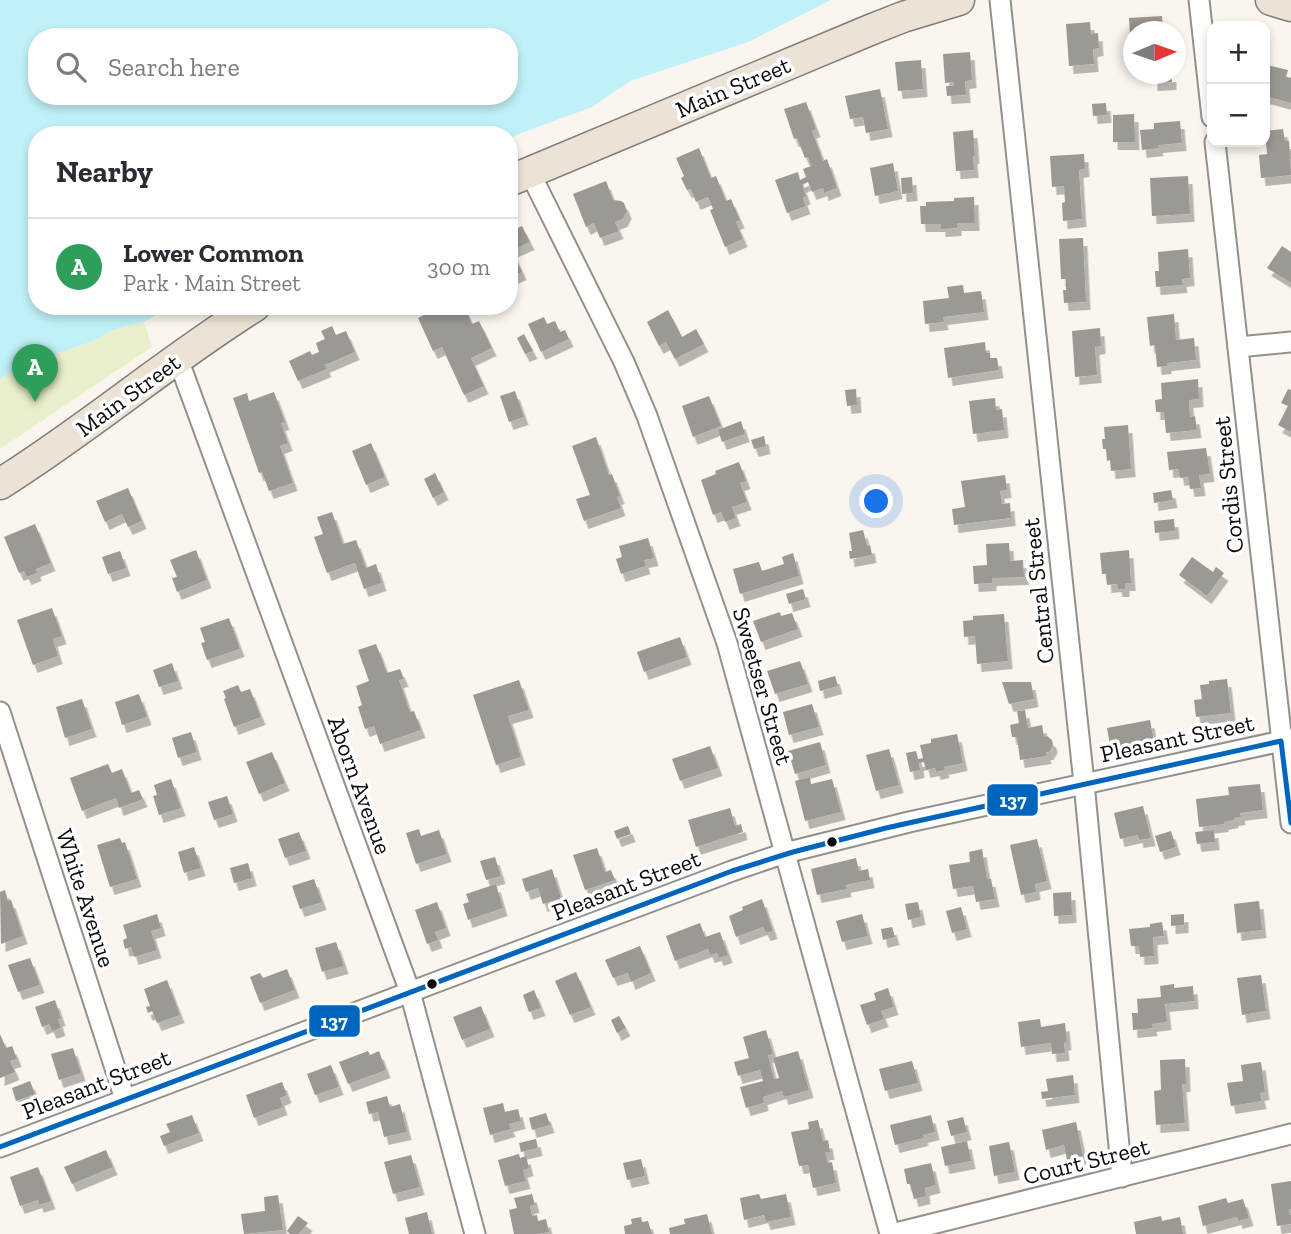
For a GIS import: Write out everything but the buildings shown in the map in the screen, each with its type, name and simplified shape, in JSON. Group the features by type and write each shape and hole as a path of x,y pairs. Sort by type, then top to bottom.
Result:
{"main road":[{"name":"Main Street","path":"519,177 902,17 959,0"},
{"path":"1271,0 1291,6"},
{"name":"Main Street","path":"0,484 242,315"}],"street":[{"name":"Central Street","path":"1000,0 1084,783 1122,1177"},
{"path":"1199,0 1208,84"},
{"name":"Cordis Street","path":"1216,147 1286,740 1291,823"},
{"name":"Sweetser Street","path":"519,177 624,362 647,416 727,643 891,1234"},
{"path":"1238,347 1291,342"},
{"name":"Aborn Avenue","path":"178,359 410,992 475,1234"},
{"name":"White Avenue","path":"0,712 125,1099"},
{"name":"Pleasant Street","path":"0,1147 785,853 922,819 1286,740"},
{"name":"Court Street","path":"891,1234 1291,1134"}],"green space":[{"path":"144,322 152,347 0,449 0,379 31,363 93,341 113,330"}],"water":[{"path":"0,0 831,0 748,42 630,81 592,107 518,134 518,126 28,126 28,315 156,315 144,322 113,330 93,341 31,363 0,379"}],"transit line":[{"name":"137","path":"0,1147 732,871 886,828 1281,741 1291,823"}],"place":[{"name":"Lower Common","path":"35,402"}]}
